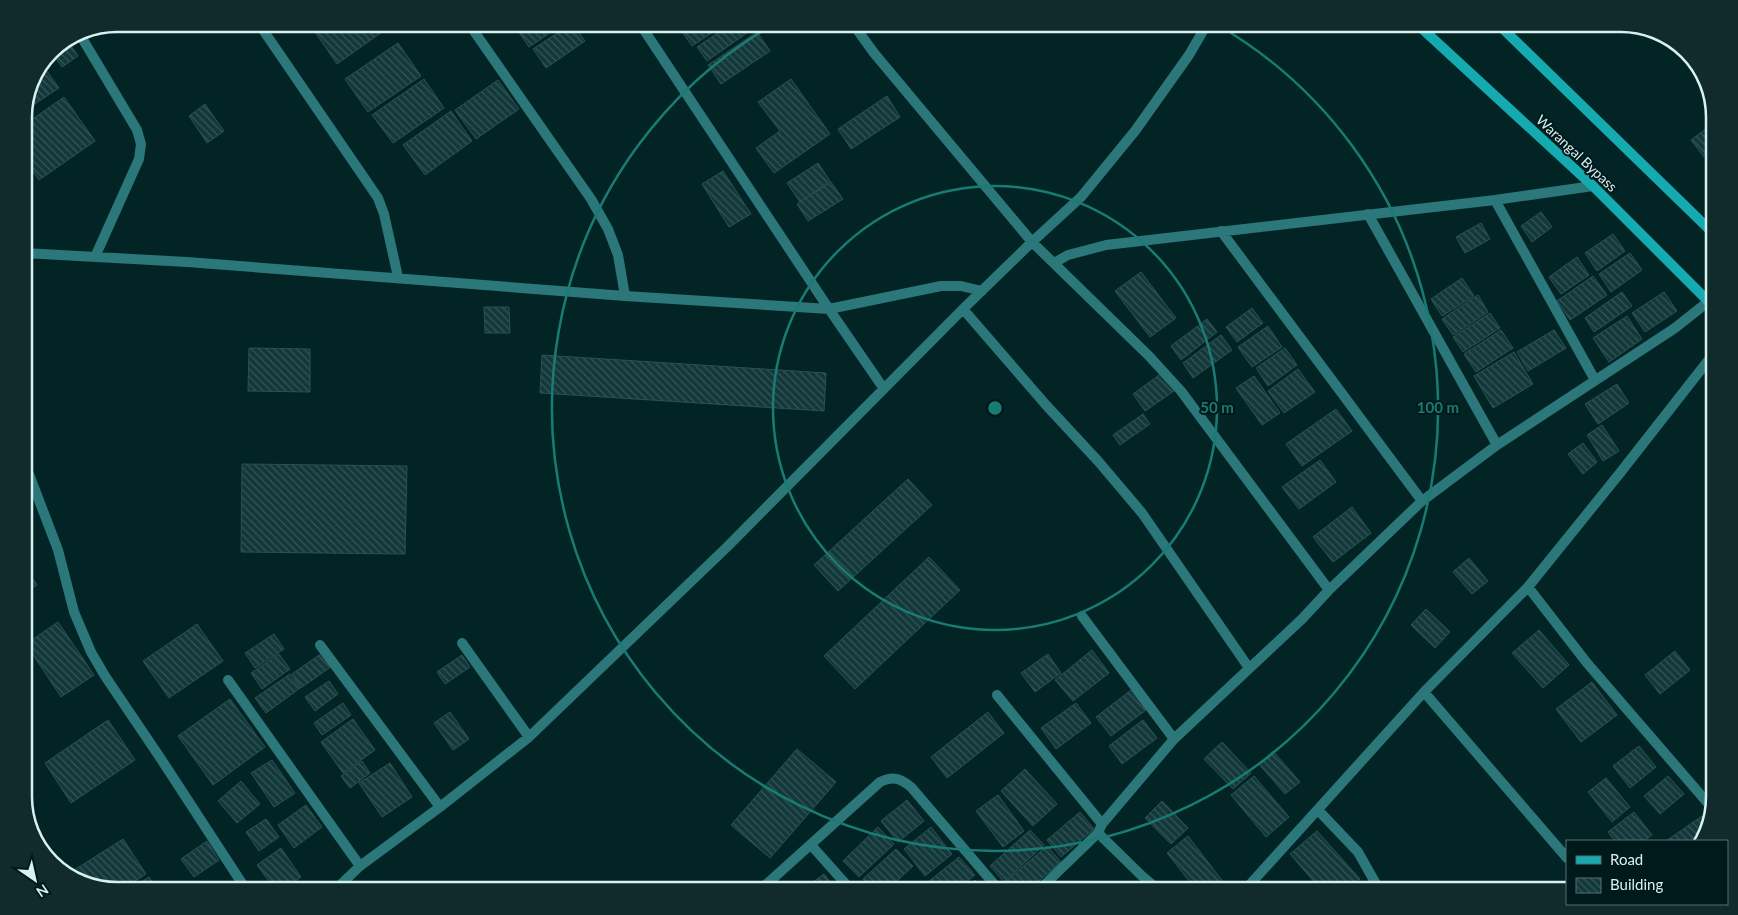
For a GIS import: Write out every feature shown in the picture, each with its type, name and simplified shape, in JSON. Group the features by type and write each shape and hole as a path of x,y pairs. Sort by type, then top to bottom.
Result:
{"main road":[{"name":"Warangal Bypass","path":"1426,32 1593,186 1705,298"},
{"path":"1506,32 1705,225"}],"street":[{"path":"264,32 378,198 384,214 398,277"},
{"path":"474,32 591,200 608,229 618,255 625,296"},
{"path":"645,32 884,389"},
{"path":"859,32 874,53 1032,242 1149,356 1181,390 1329,590"},
{"path":"343,882 360,866 440,807 529,737 728,547 963,309 1081,197 1129,138 1189,55 1203,32"},
{"path":"83,40 137,130 141,144 139,159 95,257"},
{"path":"1054,262 1068,255 1106,245 1221,230 1495,200 1593,186"},
{"path":"1495,200 1595,380"},
{"path":"1368,214 1497,445"},
{"path":"1221,230 1422,500"},
{"path":"33,253 398,277 625,296 829,309 941,286 961,286 982,291"},
{"path":"1047,882 1100,828 1174,739 1302,619 1329,590 1422,500 1497,445 1705,308"},
{"path":"963,309 1142,513 1249,668"},
{"path":"1252,882 1424,692 1528,587 1705,364"},
{"path":"33,485 58,550 74,612 91,652 241,882"},
{"path":"1528,587 1587,663 1706,801"},
{"path":"1082,616 1174,739"},
{"path":"462,643 529,737"},
{"path":"320,645 440,807"},
{"path":"228,680 360,866"},
{"path":"1424,692 1566,857"},
{"path":"996,695 1100,828 1149,882"},
{"path":"769,882 880,782 891,777 902,779 911,787 992,882"},
{"path":"1318,810 1358,852 1375,882"},
{"path":"811,845 844,882"}],"building":[{"path":"315,32 382,32 337,64"},
{"path":"519,32 551,32 529,47"},
{"path":"559,32 579,32 585,41 546,68 533,49"},
{"path":"682,32 713,32 692,46"},
{"path":"719,32 748,32 707,61 697,47"},
{"path":"757,32 770,51 721,84 708,65"},
{"path":"398,43 421,76 368,112 345,79"},
{"path":"71,46 78,56 62,67 56,59"},
{"path":"47,71 59,88 34,105 39,85"},
{"path":"424,79 444,108 393,143 372,115"},
{"path":"791,79 830,134 774,173 756,148 780,131 758,102"},
{"path":"498,80 519,109 476,139 455,110"},
{"path":"887,96 900,117 851,149 838,129"},
{"path":"64,97 95,141 39,180 33,172 33,119"},
{"path":"205,104 224,131 207,143 189,116"},
{"path":"451,111 472,141 425,175 403,145"},
{"path":"1705,129 1705,156 1704,157 1691,140"},
{"path":"818,163 830,181 800,202 787,183"},
{"path":"723,171 751,214 729,227 702,184"},
{"path":"831,182 843,199 808,221 797,204"},
{"path":"1541,212 1552,227 1532,242 1521,226"},
{"path":"1481,223 1490,239 1465,253 1456,237"},
{"path":"1613,234 1625,251 1597,271 1585,253"},
{"path":"1630,253 1642,270 1611,292 1599,274"},
{"path":"1577,257 1589,275 1561,294 1549,277"},
{"path":"1141,272 1176,318 1150,337 1115,291"},
{"path":"1593,276 1607,295 1570,320 1557,301"},
{"path":"1462,278 1474,296 1442,316 1431,299"},
{"path":"1622,292 1632,306 1594,332 1585,318"},
{"path":"1664,292 1677,311 1645,332 1632,313"},
{"path":"1478,295 1488,312 1453,335 1442,319"},
{"path":"484,307 509,307 510,333 485,333"},
{"path":"1252,308 1263,323 1237,342 1226,327"},
{"path":"1490,313 1500,328 1463,352 1453,337"},
{"path":"1627,316 1642,339 1609,362 1593,338"},
{"path":"1207,319 1217,332 1181,360 1171,346"},
{"path":"1268,326 1282,347 1252,367 1238,347"},
{"path":"1501,330 1513,348 1476,372 1464,354"},
{"path":"1554,330 1566,348 1528,371 1517,352"},
{"path":"1221,335 1232,350 1193,378 1183,363"},
{"path":"249,348 310,349 310,392 248,391"},
{"path":"1285,348 1297,365 1268,386 1256,368"},
{"path":"1514,352 1533,384 1493,408 1474,376"},
{"path":"542,355 826,373 824,411 540,393"},
{"path":"1298,369 1315,392 1284,413 1268,391"},
{"path":"1162,373 1174,391 1145,411 1133,394"},
{"path":"1254,376 1280,413 1262,425 1236,388"},
{"path":"1617,384 1629,403 1598,424 1585,404"},
{"path":"1336,409 1352,431 1302,466 1286,444"},
{"path":"1143,414 1150,424 1120,445 1113,435"},
{"path":"1602,425 1619,451 1603,461 1587,435"},
{"path":"1583,443 1597,462 1583,474 1568,454"},
{"path":"1320,460 1336,482 1299,509 1282,487"},
{"path":"242,464 407,466 405,554 241,552"},
{"path":"908,479 932,505 838,591 814,565"},
{"path":"1352,507 1371,533 1333,562 1313,537"},
{"path":"929,557 960,590 855,689 824,656"},
{"path":"1469,558 1488,581 1472,594 1453,572"},
{"path":"33,579 37,585 33,587"},
{"path":"1426,609 1450,632 1435,648 1411,625"},
{"path":"58,622 94,675 61,697 33,655 33,639"},
{"path":"197,624 223,661 169,698 143,661"},
{"path":"1539,630 1569,665 1543,688 1512,653"},
{"path":"274,634 284,649 255,668 245,653"},
{"path":"1092,650 1109,673 1073,701 1055,680"},
{"path":"1675,651 1690,670 1660,694 1645,675"},
{"path":"322,653 332,666 301,688 292,674"},
{"path":"279,654 290,669 262,689 251,673"},
{"path":"1048,654 1061,673 1035,692 1021,673"},
{"path":"462,655 470,667 445,684 437,672"},
{"path":"290,674 300,688 266,713 255,698"},
{"path":"329,681 338,694 315,711 305,697"},
{"path":"1592,682 1617,715 1581,742 1556,709"},
{"path":"1131,690 1146,710 1111,736 1096,717"},
{"path":"230,699 265,747 213,785 178,736"},
{"path":"343,703 351,715 322,735 314,723"},
{"path":"1076,703 1091,723 1056,749 1041,728"},
{"path":"450,712 469,739 453,750 434,723"},
{"path":"988,712 1004,733 947,778 931,757"},
{"path":"353,719 375,750 343,773 321,742"},
{"path":"108,720 135,760 71,803 45,763"},
{"path":"1143,720 1157,738 1122,764 1109,746"},
{"path":"1222,742 1251,773 1233,789 1204,759"},
{"path":"1639,746 1656,767 1630,788 1613,766"},
{"path":"797,749 836,782 770,858 731,825"},
{"path":"1273,751 1300,782 1285,794 1259,764"},
{"path":"272,760 295,793 274,807 251,773"},
{"path":"362,761 370,773 350,788 341,776"},
{"path":"390,763 412,797 382,817 359,783"},
{"path":"1025,769 1057,804 1033,826 1001,791"},
{"path":"1254,776 1289,817 1266,837 1231,795"},
{"path":"1668,776 1684,794 1660,814 1644,796"},
{"path":"1606,778 1630,807 1612,822 1588,792"},
{"path":"241,781 260,804 237,823 218,801"},
{"path":"998,795 1024,831 1003,847 976,811"},
{"path":"907,800 924,821 898,842 881,821"},
{"path":"1162,801 1188,828 1171,844 1145,818"},
{"path":"306,805 322,827 294,848 278,825"},
{"path":"1080,812 1094,829 1061,857 1047,840"},
{"path":"1634,812 1652,835 1645,840 1614,840 1608,832"},
{"path":"1702,816 1703,817 1694,840 1667,840"},
{"path":"266,819 279,837 259,851 246,832"},
{"path":"878,827 894,844 859,877 843,861"},
{"path":"931,827 952,854 925,876 904,849"},
{"path":"1030,830 1044,845 1004,882 990,866"},
{"path":"1317,831 1360,879 1356,882 1314,882 1290,854"},
{"path":"1188,836 1223,882 1190,882 1167,853"},
{"path":"123,839 146,874 133,882 118,882 101,881 74,870"},
{"path":"207,841 219,860 194,877 181,859"},
{"path":"1047,846 1061,862 1038,882 1005,882"},
{"path":"281,848 301,877 294,882 269,882 257,865"},
{"path":"896,849 913,866 896,882 866,882 863,879"},
{"path":"959,857 975,875 966,882 928,882"},
{"path":"824,874 830,882 813,882"},
{"path":"149,877 152,882 141,882"}]}
